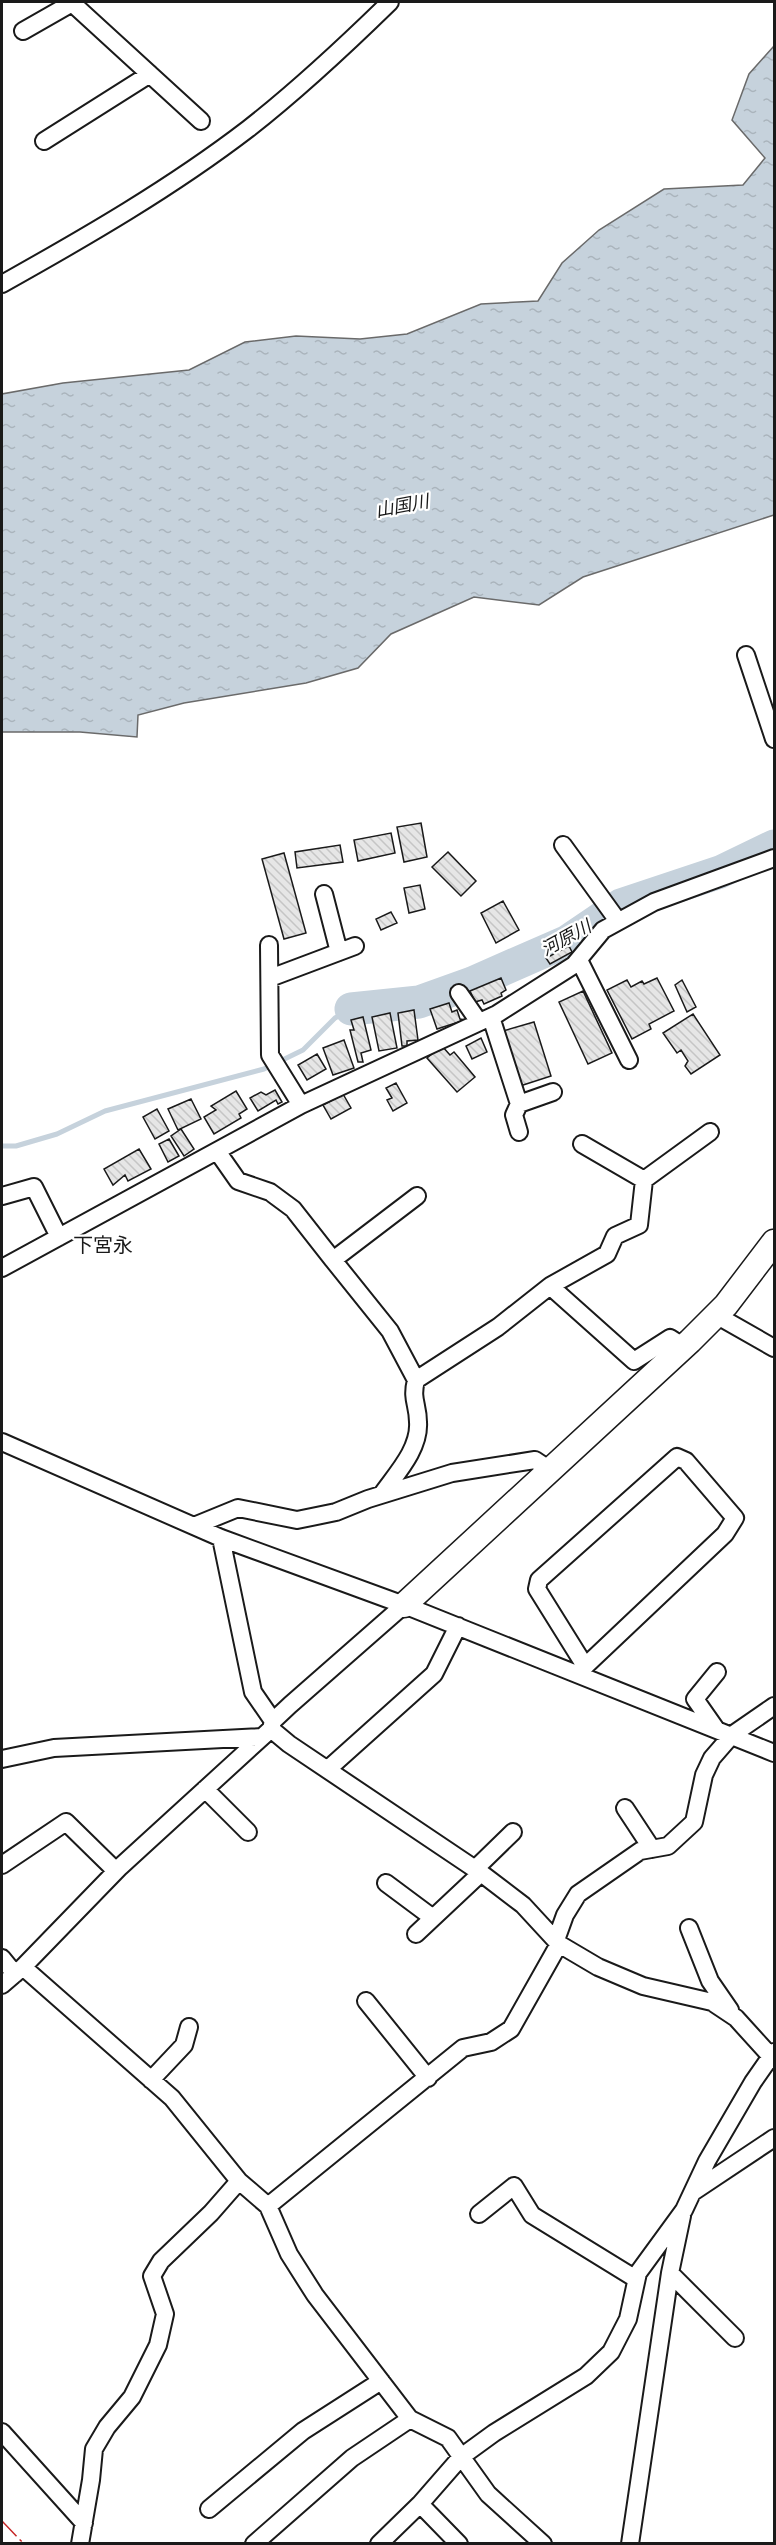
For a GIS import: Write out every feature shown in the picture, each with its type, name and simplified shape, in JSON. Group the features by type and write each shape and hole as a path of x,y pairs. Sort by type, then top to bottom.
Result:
{"street":[{"path":"23,31 72,2 201,122"},
{"path":"2,284 150,196 239,136 286,98 390,2"},
{"path":"44,141 150,74"},
{"path":"746,655 774,739"},
{"path":"562,845 618,921"},
{"path":"2,1268 301,1105 485,1020 574,965 603,930 618,921 654,902 774,858"},
{"path":"270,978 347,949 324,894"},
{"path":"269,945 270,1055 301,1105"},
{"path":"579,960 629,1060"},
{"path":"459,993 485,1020 519,1104"},
{"path":"519,1132 514,1115 519,1104 553,1092"},
{"path":"382,1494 417,1439 418,1423 412,1394 416,1380 498,1327 550,1286 607,1254 615,1236 639,1226 644,1179 710,1132"},
{"path":"582,1144 644,1179"},
{"path":"217,1151 238,1181 270,1192 294,1209 390,1330 416,1380"},
{"path":"2,1196 34,1187 59,1237"},
{"path":"333,1260 417,1196"},
{"path":"2,1985 116,1871 684,1347 716,1315 774,1242"},
{"path":"550,1286 634,1361 670,1338 684,1347"},
{"path":"716,1315 774,1348"},
{"path":"2,1442 221,1538 581,1670 774,1753"},
{"path":"677,1457 686,1461 735,1518 725,1534 581,1670 537,1589 538,1580 677,1457"},
{"path":"194,1526 238,1508 297,1520 336,1512 382,1494 452,1473 535,1460 550,1470"},
{"path":"221,1538 252,1692 269,1729 478,1871 522,1905 558,1942 598,1967 643,1986 712,2002 736,2018"},
{"path":"328,1769 434,1674 458,1626"},
{"path":"716,1729 695,1699 717,1672"},
{"path":"268,2206 463,2048 491,2042 511,2029 558,1942 565,1915 578,1894 640,1851 668,1846 694,1822 704,1775 712,1758 732,1735 774,1706"},
{"path":"2,1759 54,1748 269,1729"},
{"path":"205,1789 248,1833"},
{"path":"625,1808 651,1849"},
{"path":"2,1865 66,1822 116,1871"},
{"path":"416,1934 513,1832"},
{"path":"386,1883 433,1918"},
{"path":"379,2544 420,2505 461,2457 494,2433 586,2376 611,2352 628,2319 638,2273 684,2210 707,2161 741,2102 773,2056 736,2018 710,1981 689,1928"},
{"path":"2,1958 172,2098 239,2181 268,2206 289,2254 315,2295 410,2419 448,2438 488,2494 543,2544"},
{"path":"366,2001 428,2078"},
{"path":"151,2080 184,2045 189,2027"},
{"path":"692,2193 774,2138"},
{"path":"80,2544 94,2449 107,2427 132,2397 158,2345 165,2314 152,2276 161,2261 211,2213 239,2181"},
{"path":"479,2214 514,2186 532,2215 636,2279"},
{"path":"630,2544 670,2272 684,2210"},
{"path":"670,2272 735,2338"},
{"path":"210,2509 303,2431 381,2381"},
{"path":"254,2544 352,2458 410,2419"},
{"path":"2,2432 84,2523"},
{"path":"420,2505 459,2544"}],"water":[{"name":"山国川","path":"774,46 774,515 583,577 539,605 474,597 391,634 358,668 306,683 184,703 138,715 137,737 80,732 2,732 2,394 63,383 189,370 245,342 296,336 360,339 407,334 481,304 538,301 562,263 599,230 664,189 743,185 765,158 732,120 749,74"}],"building":[{"path":"421,823 427,857 404,862 397,827"},
{"path":"391,833 395,853 358,861 354,840"},
{"path":"340,845 343,862 297,868 295,852"},
{"path":"448,852 476,881 461,896 432,867"},
{"path":"284,853 306,933 284,939 262,859"},
{"path":"420,885 425,909 409,913 404,888"},
{"path":"503,901 519,930 496,943 481,913"},
{"path":"391,912 397,923 381,930 376,919"},
{"path":"569,946 572,952 550,964 546,958"},
{"path":"501,978 506,990 501,993 502,996 484,1004 482,1000 475,1002 470,991"},
{"path":"657,978 674,1011 649,1024 651,1029 632,1039 607,990 627,980 631,987 642,981 644,984"},
{"path":"682,980 696,1007 687,1012 675,985"},
{"path":"583,991 612,1053 588,1064 559,1002"},
{"path":"449,1003 452,1012 457,1010 460,1019 465,1020 437,1029 430,1009"},
{"path":"414,1010 418,1040 407,1041 407,1046 402,1046 398,1013"},
{"path":"390,1013 397,1048 379,1051 372,1017"},
{"path":"693,1014 720,1055 691,1074 685,1066 688,1061 681,1050 677,1053 663,1033"},
{"path":"363,1017 371,1050 361,1053 363,1062 358,1062 350,1030 354,1030 351,1020"},
{"path":"534,1022 551,1076 520,1086 503,1031"},
{"path":"481,1038 487,1052 472,1059 466,1046"},
{"path":"344,1040 354,1068 333,1075 323,1048"},
{"path":"442,1046 450,1055 454,1052 475,1077 457,1092 427,1058"},
{"path":"317,1054 326,1069 307,1080 298,1065"},
{"path":"396,1083 407,1103 393,1111 387,1100 392,1098 386,1088"},
{"path":"275,1090 282,1102 278,1104 276,1100 258,1111 250,1098 261,1092 266,1095"},
{"path":"236,1091 247,1109 239,1114 241,1118 214,1134 204,1117 216,1110 211,1106"},
{"path":"343,1094 351,1108 331,1119 323,1105"},
{"path":"191,1099 201,1119 178,1130 168,1109"},
{"path":"157,1109 169,1131 155,1139 143,1117"},
{"path":"181,1129 194,1149 184,1156 171,1136"},
{"path":"169,1139 179,1156 168,1162 159,1144"},
{"path":"139,1149 151,1169 128,1181 125,1175 113,1185 104,1169"}],"waterway":[{"name":"河原川","path":"351,1009 419,1002 472,983 568,941 621,905 720,872 774,846"},
{"path":"2,1146 16,1146 57,1134 105,1111 264,1069 303,1050 335,1018 351,1009"}],"power":[{"path":"2,2521 24,2544"}],"district":[{"name":"下宮永","path":"103,1245"}]}
